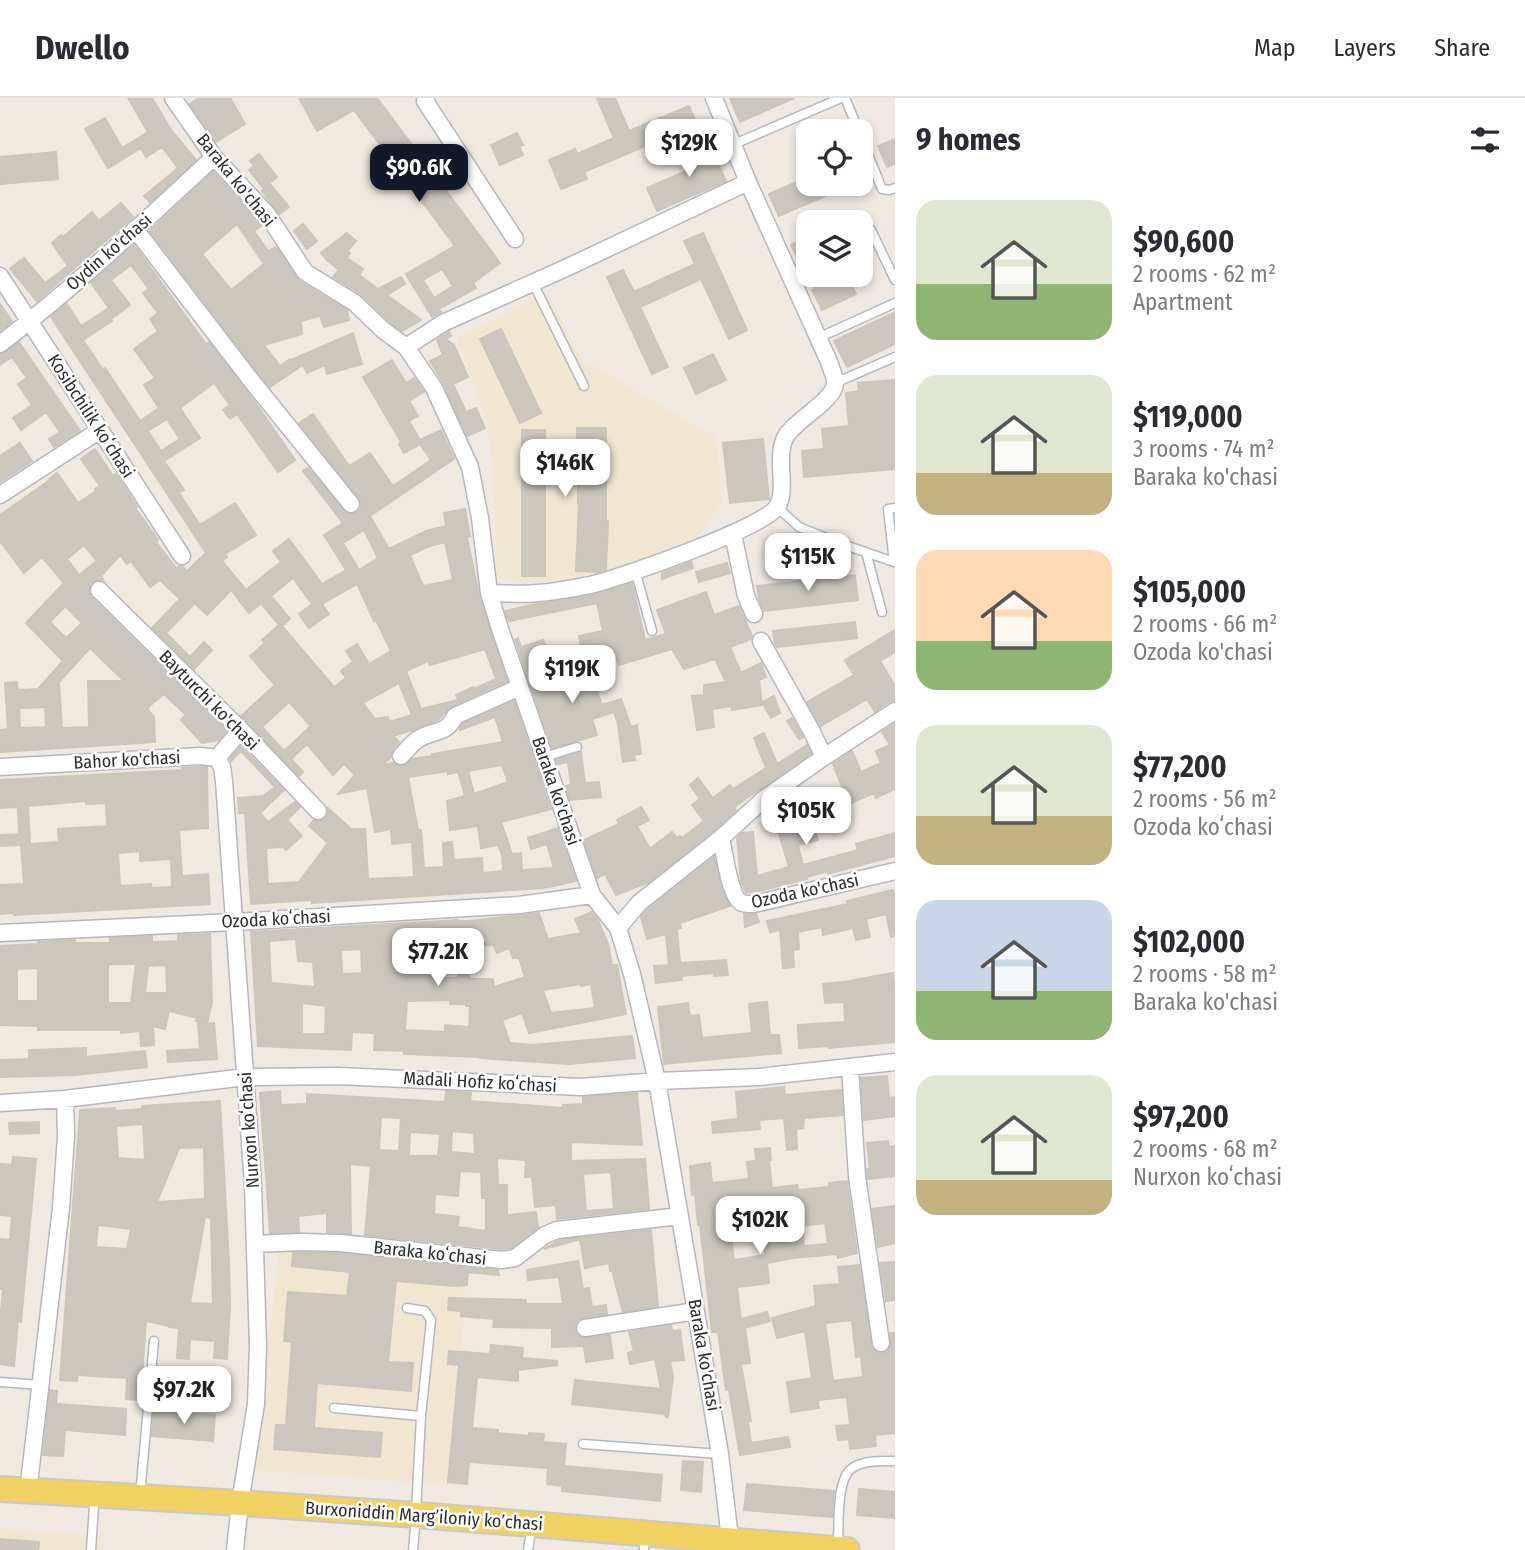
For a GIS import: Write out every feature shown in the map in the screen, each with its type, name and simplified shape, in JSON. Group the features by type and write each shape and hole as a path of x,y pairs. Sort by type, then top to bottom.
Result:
{"main road":[{"name":"Burxoniddin Marg’iloniy ko’chasi","path":"0,1489 140,1497 529,1544 698,1550"},
{"name":"Burxoniddin Marg’iloniy ko’chasi","path":"0,1500 94,1506 239,1509"},
{"name":"Burxoniddin Marg’iloniy ko’chasi","path":"415,1531 847,1550"}],"street":[{"name":"Baraka ko'chasi","path":"173,98 214,157 267,214 305,272 355,303 383,330 406,347 434,387 470,467 480,518 489,593 592,895 618,928 632,974 657,1081 720,1454 731,1545"},
{"path":"426,98 425,101 514,239"},
{"path":"489,593 537,593 593,584 733,534 765,517 777,507 781,493 780,457 785,438 832,393 835,383 830,364 748,182 714,98"},
{"name":"Oydin ko'chasi","path":"0,344 30,321 214,157"},
{"path":"406,347 443,323 748,182"},
{"path":"135,229 250,379 351,504"},
{"name":"Kosibchilik koʻchasi","path":"0,276 182,556"},
{"path":"0,495 100,430"},
{"path":"733,534 746,596 754,614"},
{"name":"Bayturchi ko'chasi","path":"99,590 241,730 318,811"},
{"path":"761,641 824,757"},
{"path":"401,756 419,738 447,729 455,716 520,687"},
{"path":"618,928 639,902 721,838 764,799 895,711"},
{"path":"217,758 241,730"},
{"name":"Bahor ko'chasi","path":"0,767 200,756 217,758"},
{"name":"Nurxon koʻchasi","path":"217,758 223,774 253,1185 258,1346 256,1404 235,1550"},
{"name":"Ozoda ko'chasi","path":"721,838 732,886 738,901 743,904 754,904 895,871"},
{"name":"Ozoda koʻchasi","path":"0,933 519,905 592,895"},
{"name":"Madali Hofiz koʻchasi","path":"0,1103 65,1099 245,1077 338,1076 581,1087 759,1077 895,1062"},
{"path":"850,1067 857,1176 881,1343"},
{"path":"28,1492 61,1208 66,1136 65,1099"},
{"name":"Baraka koʻchasi","path":"255,1244 340,1243 502,1260 515,1258 545,1235 557,1230 680,1216"},
{"path":"585,1328 696,1311"}],"lane":[{"path":"732,145 843,98 853,119"},
{"path":"873,165 883,189 895,188"},
{"path":"873,234 895,280"},
{"path":"533,282 584,386"},
{"path":"818,338 895,303"},
{"path":"835,383 895,357"},
{"path":"777,507 799,527 894,562 888,509 895,508"},
{"path":"866,552 881,612"},
{"path":"635,570 652,631"},
{"path":"544,757 577,747"},
{"path":"407,1308 425,1311 431,1320 421,1416 415,1531"},
{"path":"140,1497 154,1341"},
{"path":"0,1382 40,1385"},
{"path":"334,1408 421,1416"},
{"path":"583,1444 720,1454"},
{"path":"838,1549 840,1498 845,1476 850,1469 859,1465 895,1461"},
{"path":"91,1550 94,1506"}],"shaded area":[{"path":"548,294 581,359 716,438 722,502 698,539 610,572 556,582 518,582 497,578 489,432 457,337"},
{"path":"279,1245 467,1264 451,1485 256,1470"},
{"path":"0,1529 104,1535 103,1550 0,1550"}],"building":[{"path":"128,98 152,98 171,130 196,160 150,202 144,196 178,168 162,147 146,157 141,148 108,168 85,129 105,118 122,148 148,132"},
{"path":"199,98 230,98 245,124 216,142 190,104"},
{"path":"299,98 377,98 500,263 473,283 476,288 439,309 441,312 432,317 406,274 455,246 354,110 317,131","holes":["442,269 453,286 434,298 423,280"]},
{"path":"597,98 615,98 629,131 689,106 697,124 584,172 587,179 561,189 549,160 575,149 577,154 614,138"},
{"path":"730,98 794,98 740,122"},
{"path":"517,133 523,145 519,146 523,155 500,165 491,145"},
{"path":"895,139 895,164 887,167 878,146"},
{"path":"709,142 726,181 657,211 647,188 691,169 684,154"},
{"path":"56,152 58,179 0,184 0,157"},
{"path":"259,154 277,177 263,188 249,170 254,166 250,161"},
{"path":"213,172 259,220 262,225 254,231 268,251 276,247 299,281 347,310 349,320 324,327 320,316 301,321 302,334 264,345 280,366 290,359 353,333 362,364 327,374 325,365 307,373 303,365 270,387 150,231","holes":["237,224 264,264 231,290 202,254"]},
{"path":"796,182 796,196 825,196 779,216 769,194"},
{"path":"270,184 289,207 279,214 262,191"},
{"path":"121,203 133,217 37,301 10,269 24,258 45,283 68,266 52,243 92,212 99,221"},
{"path":"303,224 317,241 307,249 294,231"},
{"path":"347,233 356,241 347,251 350,253 347,258 363,269 359,275 378,289 401,277 405,284 387,295 421,320 402,331 361,294 333,277 339,270 321,253"},
{"path":"703,233 747,330 729,339 701,279 640,307 668,367 652,374 607,277 623,270 634,292 695,264 684,241"},
{"path":"796,243 796,255 791,245"},
{"path":"134,245 206,344 209,342 252,398 295,460 278,472 237,414 230,419 223,410 230,405 214,383 180,408 200,438 164,461 184,490 179,493 200,525 235,503 256,535 225,554 227,557 222,561 246,590 281,562 273,551 289,539 322,584 346,570 324,535 343,523 303,471 308,468 347,513 357,513 361,502 299,423 313,414 349,466 370,453 393,486 431,460 420,444 404,453 399,444 401,442 363,377 392,360 406,383 414,378 424,392 409,401 418,416 409,421 420,440 441,430 454,459 370,516 389,549 426,531 446,526 444,513 465,509 470,536 467,537 479,596 507,681 451,706 438,720 393,736 399,742 391,757 382,765 393,763 403,766 412,759 432,754 503,742 495,717 460,729 462,724 514,701 551,809 501,822 512,854 521,853 522,870 554,868 547,844 531,849 528,838 558,828 576,881 544,888 312,903 312,900 251,904 245,813 239,813 238,798 263,796 275,787 241,751 231,761 241,746 284,790 260,813 268,822 295,802 300,807 287,820 302,836 286,850 283,847 266,848 268,884 299,882 328,843 309,826 314,820 325,819 328,808 351,829 365,829 368,879 414,877 412,842 392,844 391,829 375,832 367,788 338,794 355,775 344,764 333,775 307,744 291,759 303,772 299,776 241,716 275,685 250,656 265,643 262,640 279,625 261,603 249,613 231,590 207,615 195,603 166,633 190,657 204,642 212,650 194,669 152,628 180,599 160,580 150,587 131,561 127,564 120,555 101,576 104,581 91,583 91,597 227,731 219,740 202,743 181,720 186,715 164,694 147,708 154,717 155,742 0,752 0,730 8,729 5,683 17,682 18,690 38,689 63,661 26,623 64,583 42,557 24,573 0,541 0,515 57,473 78,503 96,491 100,486 81,459 95,449 113,476 116,474 137,507 135,508 158,540 156,542 177,569 182,566 187,571 206,553 51,317 67,304 81,326 109,308 91,283","holes":["131,265 149,289 143,293 158,313 150,319 158,331 134,349 155,378 144,385 159,408 140,421 83,340 130,305 111,280","167,419 180,439 161,451 148,431","364,530 378,558 359,570 343,543","445,542 453,580 423,586 410,555","84,545 97,561 79,575 67,559","293,578 312,604 299,614 309,628 329,614 322,604 357,584 391,651 369,664 357,644 346,651 353,662 341,671 346,678 334,687 282,626 290,619 271,596","65,606 82,623 66,638 50,622","90,648 124,681 88,681 89,727 62,728 59,682","485,649 496,679 456,695 458,700 421,709 406,671 428,661 430,665","399,683 412,715 389,722 388,717 375,719 363,703","289,702 311,726 284,751 262,727","45,707 46,727 20,728 19,708","502,765 508,782 474,794 468,771","458,772 465,796 447,801 450,830 478,826 481,848 498,845 503,871 483,873 482,858 454,860 452,842 443,843 444,867 424,868 421,830 418,830 408,777"]},
{"path":"814,287 853,287 856,294 822,310 812,290"},
{"path":"0,304 12,321 0,331"},
{"path":"895,312 895,344 847,367 834,341"},
{"path":"501,329 541,413 520,423 480,339"},
{"path":"449,332 451,336 445,339 454,345 468,377 453,384 466,412 476,408 485,428 467,436 444,384 430,361 443,355 437,340 442,336 445,338 443,336"},
{"path":"19,342 80,431 54,447 49,439 60,432 46,412 21,430 13,418 32,405 18,384 27,378 12,357 0,365 0,354"},
{"path":"713,354 726,380 696,394 684,368"},
{"path":"895,380 895,469 804,477 802,451 824,449 822,429 849,426 846,393 859,391 858,383"},
{"path":"577,428 606,428 606,569 598,572 576,571 578,475 545,475 545,576 522,576 522,430 545,430 545,459 577,459"},
{"path":"763,439 769,499 730,503 723,443"},
{"path":"20,443 32,461 0,482 0,456"},
{"path":"691,562 693,568 662,579 662,573"},
{"path":"727,563 730,573 699,582 696,572"},
{"path":"855,575 858,600 764,611 759,599 757,586"},
{"path":"632,583 645,640 666,634 657,610 706,592 714,615 739,606 752,636 751,639 730,647 741,673 761,663 766,677 759,680 762,705 732,710 731,706 712,709 714,727 697,730 692,696 704,695 704,685 726,682 715,659 684,669 672,649 619,665 613,647 583,654 579,636 603,631 597,603 509,621 505,611 592,595"},
{"path":"855,622 857,638 777,647 775,644 773,631"},
{"path":"895,630 895,652 880,661 895,686 895,701 875,712 867,699 821,726 807,702 854,675 845,660"},
{"path":"518,638 521,647 543,640 558,688 592,677 602,705 621,699 631,727 637,725 641,754 634,755 635,760 623,762 614,712 592,719 597,735 552,748 515,640"},
{"path":"774,696 780,713 771,718 762,702"},
{"path":"792,718 803,737 799,739 787,721"},
{"path":"895,724 895,789 876,798 874,793 849,804 833,764 852,751 861,772 881,763 876,751 890,745 882,732"},
{"path":"764,733 777,764 807,745 811,754 734,807 736,811 649,882 616,895 605,874 597,878 584,840 619,824 617,820 641,807 649,820 637,826 650,849 672,832 677,838 682,838 704,821 692,805 700,799 690,785 698,778 713,798 730,785 733,789 766,768 754,738"},
{"path":"581,752 585,783 599,782 601,797 570,800 565,786 571,785 568,762 558,764 556,760"},
{"path":"207,767 208,828 179,830 182,876 208,874 210,904 0,914 0,885 24,884 21,845 0,846 0,835 19,834 18,807 0,808 0,780","holes":["86,801 86,804 106,803 107,826 58,829 59,842 30,844 28,806","140,851 140,861 171,859 172,887 151,888 151,884 120,886 118,853"]},
{"path":"792,793 799,817 847,802 851,818 814,829 818,840 798,845 803,865 858,850 856,844 895,833 895,856 746,893 741,881 737,838 742,833 753,832 757,876 789,867 771,807"},
{"path":"714,857 721,887 730,906 680,923 681,928 677,929 680,963 726,960 728,975 714,976 714,973 681,976 682,980 656,983 654,966 669,965 666,934 647,939 641,917"},
{"path":"893,890 895,936 891,937 886,914 866,919 870,937 856,940 853,928 823,935 822,927 798,932 799,949 793,950 794,967 783,968 780,930 770,932 767,921 848,904 847,901"},
{"path":"592,912 598,920 608,944 612,965 617,965 626,1014 529,1033 522,1013 502,1020 510,1043 533,1045 632,1036 635,1058 569,1064 404,1054 404,1051 374,1050 375,1033 352,1032 351,1050 258,1046 251,932 469,921 539,913 548,939 581,933 575,919","holes":["296,939 298,961 313,962 315,987 271,983 269,941","493,945 497,953 509,948 513,958 519,958 525,977 494,987 493,979 469,979 469,946","361,949 362,973 342,974 341,950","458,956 458,978 437,978 436,958","591,984 595,1008 551,1013 543,990","450,1000 450,1004 470,1006 469,1027 445,1025 445,1032 405,1030 407,1001","302,1003 326,1006 325,1034 302,1034"]},
{"path":"744,914 756,914 759,922 745,927"},
{"path":"210,934 212,1002 207,1024 214,1023 217,1059 168,1062 167,1051 200,1049 197,1018 169,1011 165,1029 153,1026 154,1045 141,1046 140,1031 121,1033 121,1030 38,1030 38,1026 0,1025 0,946 75,940 75,943 110,943 110,938 152,936 152,942 178,941 178,935","holes":["136,964 131,1003 108,1003 108,965","166,965 167,993 145,993 148,966","38,968 38,1001 17,1001 17,969"]},
{"path":"893,973 895,1042 799,1048 798,1025 845,1022 844,1002 825,1003 823,984"},
{"path":"767,1002 770,1035 779,1035 781,1053 664,1064 658,1007 688,1003 690,1016 699,1015 702,1038 752,1033 749,1004"},
{"path":"86,1048 86,1057 145,1051 147,1067 75,1075 0,1077 0,1060 29,1059 29,1050"},
{"path":"887,1076 889,1098 895,1097 895,1116 864,1120 861,1078"},
{"path":"784,1087 785,1095 841,1090 843,1115 804,1118 803,1128 796,1129 797,1149 787,1150 784,1118 759,1120 760,1129 713,1133 712,1122 738,1119 736,1092"},
{"path":"280,1091 281,1105 307,1104 307,1094 445,1102 446,1091 471,1093 470,1101 563,1108 563,1105 583,1104 583,1097 637,1093 642,1145 571,1142 571,1161 645,1159 649,1209 557,1219 556,1205 535,1207 532,1177 525,1177 526,1160 497,1158 498,1185 507,1185 507,1215 536,1212 538,1227 511,1248 365,1235 371,1166 350,1164 351,1234 327,1232 327,1213 298,1216 299,1232 270,1233 260,1093","holes":["381,1117 401,1118 399,1151 379,1150","452,1131 474,1133 475,1154 451,1152","410,1132 440,1134 438,1156 409,1156","460,1171 481,1172 482,1198 486,1198 486,1231 458,1227 459,1217 434,1214 435,1194 458,1196","611,1172 614,1209 586,1211 583,1174"]},
{"path":"220,1101 230,1305 227,1359 214,1358 215,1341 190,1339 189,1359 177,1358 179,1328 146,1321 141,1400 126,1399 127,1378 77,1375 77,1381 60,1380 80,1110 115,1108 115,1111 142,1109 142,1106","holes":["143,1124 145,1160 118,1158 116,1126","204,1147 205,1199 157,1202 179,1148","205,1217 211,1218 213,1304 190,1303","98,1225 131,1229 127,1249 96,1247"]},
{"path":"39,1122 39,1133 10,1134 9,1123"},
{"path":"888,1141 889,1147 895,1146 895,1176 868,1179 867,1169 870,1169 867,1143"},
{"path":"770,1148 772,1188 797,1185 798,1190 829,1187 829,1183 847,1181 857,1253 838,1258 837,1254 767,1263 769,1283 737,1287 741,1319 767,1312 770,1321 745,1328 750,1363 741,1364 751,1421 748,1422 751,1443 788,1437 790,1447 740,1455 729,1390 726,1390 718,1332 712,1332 700,1225 695,1194 692,1195 690,1166 710,1163 712,1183 749,1179 747,1162 756,1161 755,1149","holes":["825,1223 828,1244 804,1246 802,1226","764,1233 765,1255 734,1260 731,1237"]},
{"path":"13,1157 36,1159 21,1322 18,1321 14,1366 0,1364 0,1311 3,1289 0,1289 0,1239 10,1240 12,1216 0,1215 0,1164 12,1165"},
{"path":"895,1206 895,1243 878,1247 872,1209"},
{"path":"651,1230 658,1306 623,1312 609,1263 585,1268 580,1239 544,1249 560,1240"},
{"path":"293,1253 339,1253 498,1270 499,1275 468,1272 467,1285 396,1281 388,1362 413,1363 411,1391 317,1383 314,1428 382,1433 380,1457 274,1449 276,1425 286,1425 292,1342 284,1341 288,1292 347,1296 350,1272 292,1266"},
{"path":"578,1261 583,1289 589,1288 592,1307 606,1305 607,1314 579,1319 575,1330 582,1338 610,1335 613,1358 586,1362 584,1346 552,1347 552,1328 493,1327 494,1319 461,1316 461,1311 448,1310 449,1298 563,1304 559,1277 528,1280 527,1270"},
{"path":"895,1262 895,1300 886,1301 880,1263"},
{"path":"859,1265 872,1349 878,1353 887,1352 891,1346 890,1333 895,1333 895,1433 875,1435 876,1446 850,1449 849,1439 838,1440 836,1426 850,1425 847,1397 818,1400 819,1408 791,1412 787,1382 812,1378 805,1331 777,1338 772,1318 816,1306 814,1286 840,1284 838,1267","holes":["852,1320 856,1357 861,1356 863,1377 833,1381 825,1323"]},
{"path":"671,1325 672,1331 680,1330 684,1360 670,1361 673,1377 668,1417 665,1414 572,1404 575,1380 661,1389 655,1359 630,1364 628,1353 634,1351 629,1332"},
{"path":"491,1345 523,1348 522,1358 557,1361 557,1365 518,1370 518,1381 477,1377 472,1428 529,1436 529,1433 544,1434 543,1442 566,1444 564,1466 662,1475 660,1501 562,1491 562,1486 547,1484 548,1468 469,1462 467,1484 448,1482 459,1365 448,1364 449,1351 490,1354"},
{"path":"157,1376 178,1377 177,1388 156,1386"},
{"path":"50,1390 57,1391 56,1404 126,1409 125,1435 65,1430 63,1456 43,1455"},
{"path":"154,1411 215,1415 213,1441 152,1436"},
{"path":"683,1461 703,1462 701,1492 681,1490"},
{"path":"747,1484 834,1491 832,1517 744,1510"},
{"path":"859,1489 895,1492 895,1518 857,1515"},
{"path":"0,1539 39,1542 38,1550 0,1550"}]}
